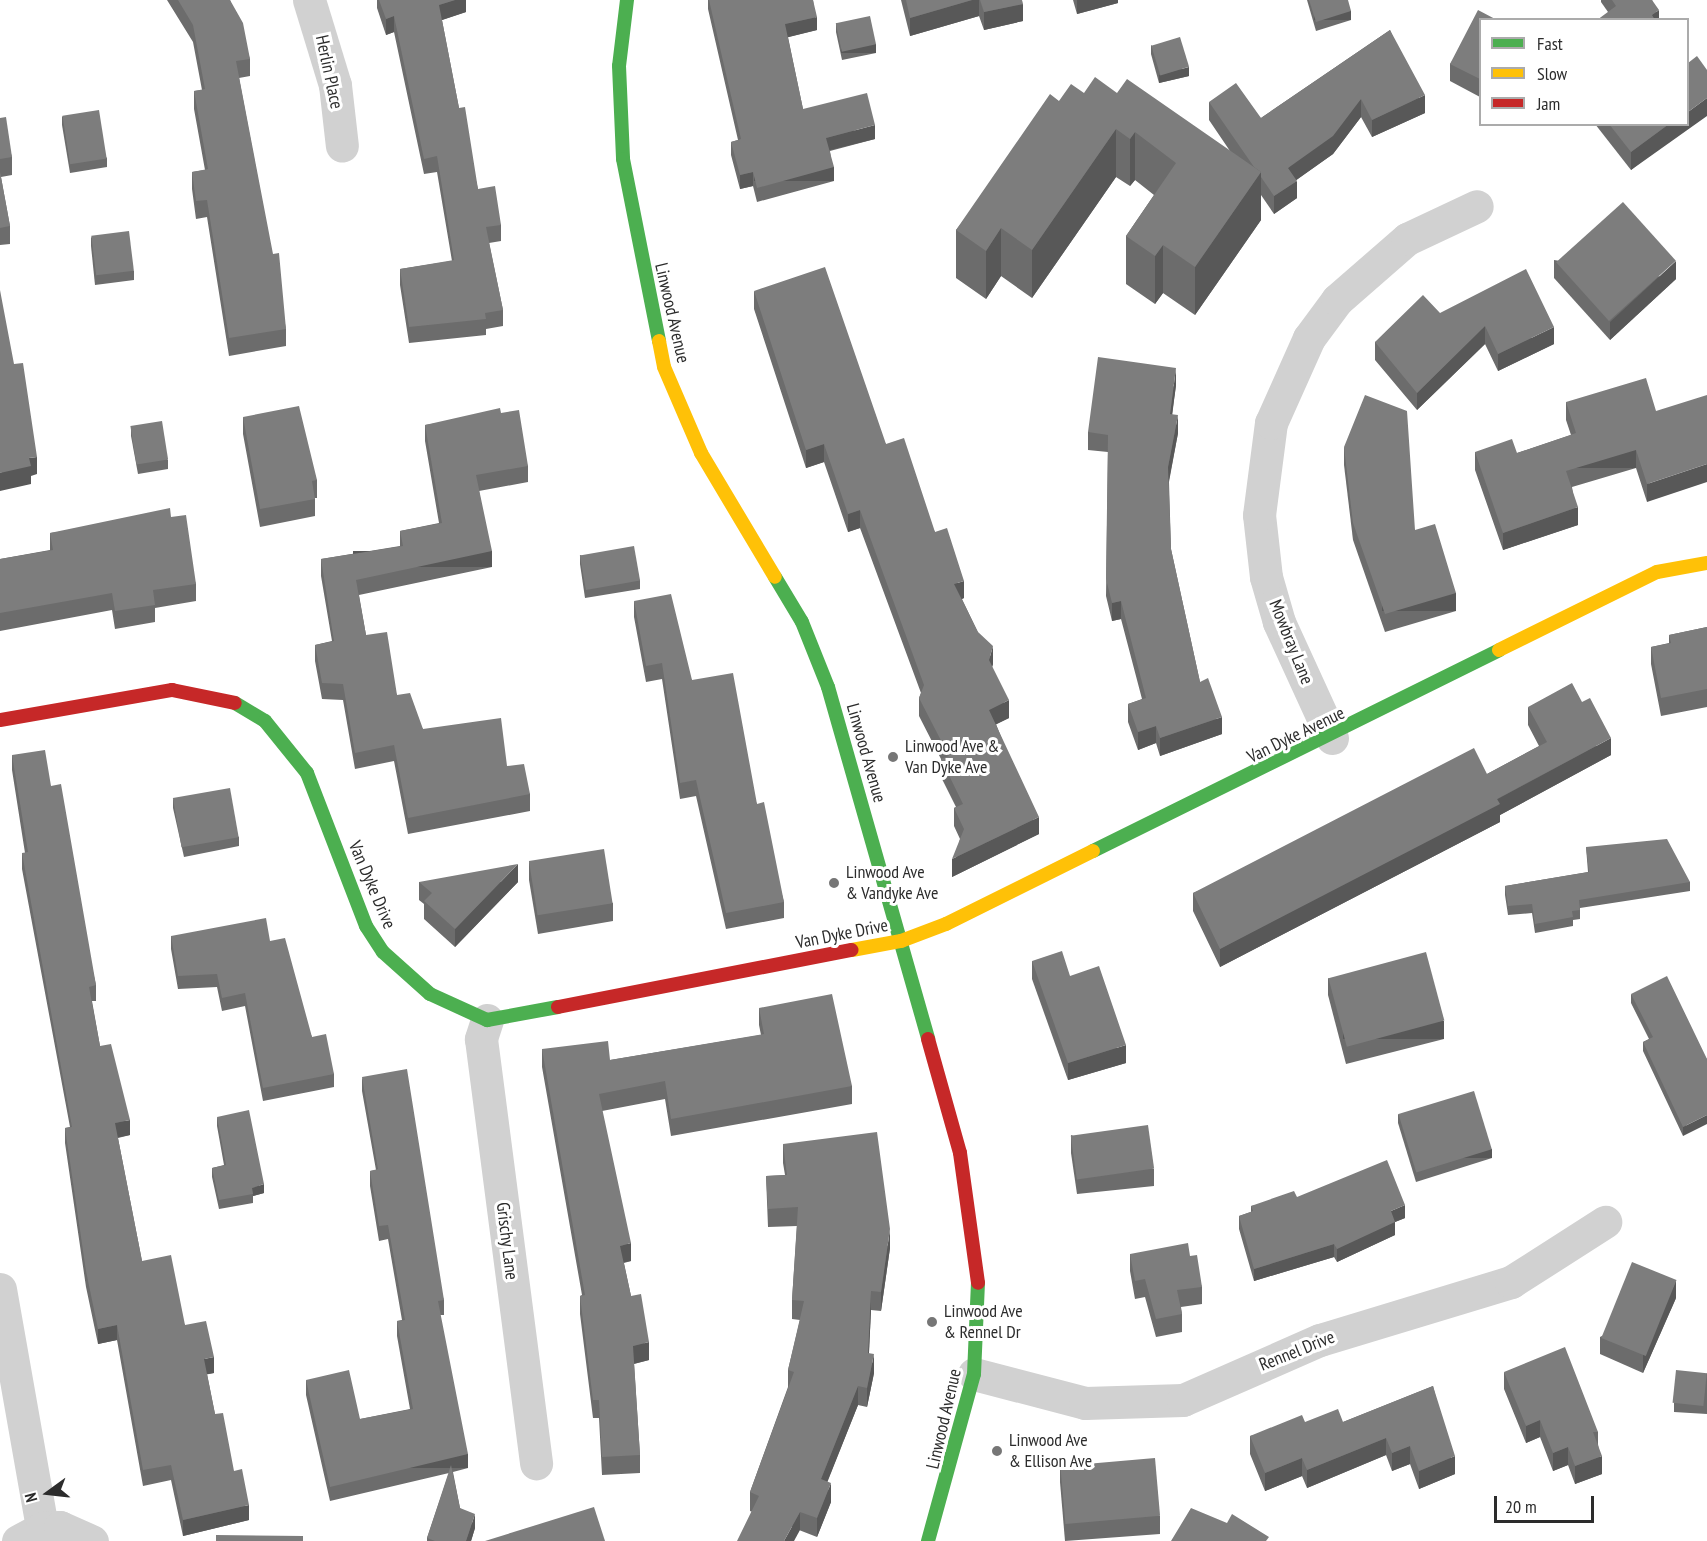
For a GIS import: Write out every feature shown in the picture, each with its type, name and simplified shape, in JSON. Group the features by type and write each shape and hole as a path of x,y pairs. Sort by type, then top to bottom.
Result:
{"street":[{"name":"Herlin Place","path":"309,0 335,85 342,146"},
{"name":"Linwood Avenue","path":"627,0 619,66 623,159 664,367 701,453 802,622 828,687 960,1154 975,1231 980,1310 974,1374 928,1541"},
{"name":"Mowbray Lane","path":"1332,738 1280,621 1266,577 1259,515 1271,423 1309,338 1337,300 1407,239 1477,206"},
{"name":"Van Dyke Avenue","path":"901,940 984,910 1332,738 1657,572 1707,563"},
{"name":"Van Dyke Drive","path":"0,720 172,690 237,703 273,728 307,773 366,926 383,952 430,994 486,1020 901,940"},
{"name":"Grischy Lane","path":"486,1020 481,1039 536,1464"},
{"name":"Rennel Drive","path":"974,1374 1085,1403 1183,1400 1320,1340 1510,1282 1605,1222"},
{"path":"0,1289 30,1535 60,1527 92,1541"}],"building":[{"path":"178,0 230,0 243,23 250,59 236,61 273,254 279,253 286,329 229,338 207,200 196,201 192,172 208,169 194,91 205,89 193,25"},
{"path":"379,0 455,0 439,5 459,108 465,107 478,189 495,186 501,225 486,227 503,310 485,313 486,319 409,327 400,269 454,260 437,156 424,159 394,16 386,19"},
{"path":"709,0 813,0 817,17 785,24 803,109 867,93 875,125 826,138 834,167 757,188 753,172 740,175 731,142 741,139"},
{"path":"906,0 972,0 910,18"},
{"path":"980,0 1022,0 1023,4 984,12"},
{"path":"1309,0 1348,0 1351,11 1316,22"},
{"path":"1612,0 1652,0 1659,10 1652,15 1654,18 1600,18 1616,6"},
{"path":"1478,10 1493,18 1479,18 1479,78 1450,64"},
{"path":"870,16 876,44 842,52 836,23"},
{"path":"1390,30 1425,95 1372,120 1361,99 1333,136 1288,168 1297,181 1274,196 1261,177 1261,172 1254,167 1209,102 1236,83 1261,118"},
{"path":"1180,37 1189,67 1160,75 1151,46"},
{"path":"1697,56 1707,70 1707,98 1689,111 1689,62"},
{"path":"1095,77 1117,93 1127,79 1261,172 1195,267 1163,245 1155,256 1126,236 1176,163 1135,132 1130,139 1116,129 1032,250 1001,228 986,251 956,230 1050,94 1059,101 1071,84 1084,93"},
{"path":"99,110 107,158 70,164 62,116"},
{"path":"6,117 12,157 0,159 0,118"},
{"path":"1611,126 1666,126 1631,152"},
{"path":"0,172 10,226 0,228"},
{"path":"1623,202 1676,261 1609,321 1556,262"},
{"path":"129,231 134,271 96,275 91,236"},
{"path":"825,267 886,444 904,438 935,532 947,528 964,581 954,584 978,632 993,646 989,660 1009,700 989,710 1039,817 952,859 964,829 954,808 963,804 941,759 949,756 919,698 924,685 860,510 848,514 824,444 806,450 754,291"},
{"path":"1526,269 1554,327 1498,354 1485,326 1417,393 1375,342 1423,295 1440,313"},
{"path":"0,290 14,364 23,363 37,457 29,458 31,466 0,473"},
{"path":"1098,357 1176,368 1170,414 1178,415 1168,467 1171,549 1200,682 1208,678 1222,717 1160,738 1156,726 1138,732 1128,704 1146,698 1121,601 1112,603 1106,579 1108,435 1088,432"},
{"path":"1646,378 1656,411 1707,395 1707,464 1647,484 1636,450 1566,471 1578,507 1503,533 1475,452 1512,439 1517,453 1576,433 1566,402"},
{"path":"1365,395 1407,411 1415,530 1435,524 1456,593 1385,614 1353,523 1344,447"},
{"path":"299,406 317,480 312,481 315,499 260,509 243,417"},
{"path":"500,408 501,413 519,410 528,466 476,475 492,551 356,580 366,635 387,632 397,695 410,693 423,729 501,718 507,766 524,764 530,794 408,818 394,745 355,753 343,684 322,683 315,645 334,641 321,559 403,546 400,531 442,523 425,425"},
{"path":"162,421 168,460 136,465 130,426"},
{"path":"170,508 171,517 186,515 196,584 153,590 155,605 115,611 112,593 0,613 0,559 53,550 50,533"},
{"path":"634,546 640,580 586,590 580,556"},
{"path":"671,594 692,680 733,673 757,804 764,802 784,902 726,913 696,780 680,783 662,663 646,666 634,601"},
{"path":"1707,627 1707,689 1661,698 1651,647 1671,643 1669,635"},
{"path":"1572,683 1582,702 1590,698 1611,738 1497,799 1500,804 1220,949 1193,893 1474,748 1487,774 1547,742 1528,707"},
{"path":"45,750 51,786 61,784 96,985 89,987 100,1046 111,1044 130,1120 115,1123 142,1261 171,1255 185,1325 206,1321 214,1357 204,1359 215,1414 223,1413 234,1471 242,1469 249,1505 183,1520 171,1465 143,1470 117,1325 98,1329 86,1271 65,1128 72,1127 22,853 28,852 12,755"},
{"path":"230,788 239,837 182,847 173,798"},
{"path":"1667,839 1690,882 1579,900 1580,910 1572,911 1573,917 1535,924 1532,904 1508,906 1505,886 1589,872 1586,847"},
{"path":"604,849 613,903 538,915 529,861"},
{"path":"518,864 455,929 424,901 432,893 419,882"},
{"path":"266,918 270,941 285,938 312,1037 326,1034 334,1074 263,1088 245,993 222,998 217,974 178,976 171,936"},
{"path":"1062,951 1070,976 1099,966 1126,1045 1068,1063 1032,961"},
{"path":"1426,952 1444,1021 1347,1047 1328,978"},
{"path":"1667,976 1707,1059 1707,1115 1683,1127 1643,1042 1653,1037 1631,994"},
{"path":"832,994 852,1086 671,1119 665,1081 599,1094 631,1243 620,1246 631,1296 641,1294 649,1342 633,1346 640,1455 602,1457 599,1400 593,1400 580,1296 585,1295 542,1049 608,1041 610,1060 764,1034 759,1008"},
{"path":"407,1069 444,1300 438,1301 468,1454 330,1487 306,1380 349,1370 360,1419 413,1409 397,1321 405,1320 388,1225 379,1226 370,1171 378,1169 362,1077"},
{"path":"1474,1091 1492,1149 1416,1172 1398,1114"},
{"path":"249,1110 264,1184 252,1188 253,1194 219,1200 212,1168 226,1165 217,1117"},
{"path":"1148,1125 1154,1169 1077,1179 1071,1136"},
{"path":"877,1132 890,1229 881,1292 871,1291 868,1353 874,1354 867,1388 858,1386 821,1479 831,1483 817,1518 800,1512 784,1541 737,1541 759,1496 750,1492 794,1372 788,1370 804,1301 792,1300 798,1207 768,1209 766,1176 787,1175 783,1144"},
{"path":"1387,1160 1405,1205 1391,1211 1395,1222 1337,1249 1334,1244 1254,1269 1239,1216 1253,1211 1251,1206 1294,1191 1297,1197"},
{"path":"1188,1243 1190,1256 1197,1255 1202,1287 1177,1290 1182,1314 1156,1319 1145,1279 1135,1281 1130,1254"},
{"path":"1632,1262 1677,1280 1646,1356 1601,1338"},
{"path":"1565,1347 1598,1432 1593,1432 1602,1456 1575,1466 1568,1447 1553,1453 1540,1420 1526,1426 1504,1372"},
{"path":"1676,1370 1707,1373 1703,1406 1673,1403"},
{"path":"1433,1386 1455,1456 1419,1471 1410,1446 1392,1453 1386,1438 1307,1470 1302,1458 1265,1473 1250,1436 1302,1415 1305,1422 1338,1409 1343,1422"},
{"path":"1155,1458 1160,1516 1065,1524 1060,1466"},
{"path":"451,1465 460,1508 475,1514 466,1541 435,1541 427,1538"},
{"path":"594,1507 605,1541 485,1541"},
{"path":"1191,1508 1227,1523 1232,1514 1269,1537 1266,1541 1171,1541"},
{"path":"216,1535 303,1536 303,1541 216,1541"}],"traffic: fast":[{"path":"627,0 619,66 623,159 659,341"},
{"path":"775,577 802,622 828,687 928,1039"},
{"path":"1093,851 1499,650"},
{"path":"235,703 265,721 307,773 366,926 383,952 430,994 487,1020 558,1007"},
{"path":"928,1541 974,1374 978,1283"}],"traffic: slow":[{"path":"659,341 664,367 701,453 775,577"},
{"path":"1499,650 1657,572 1707,563"},
{"path":"852,950 901,941 946,924 1093,851"}],"traffic: jam":[{"path":"0,720 172,690 235,703"},
{"path":"558,1007 852,950"},
{"path":"928,1039 960,1153 978,1283"}],"place":[{"name":"Linwood Ave & Van Dyke Ave","path":"893,757"},
{"name":"Linwood Ave & Vandyke Ave","path":"834,883"},
{"name":"Linwood Ave & Rennel Dr","path":"932,1322"},
{"name":"Linwood Ave & Ellison Ave","path":"997,1451"}]}
